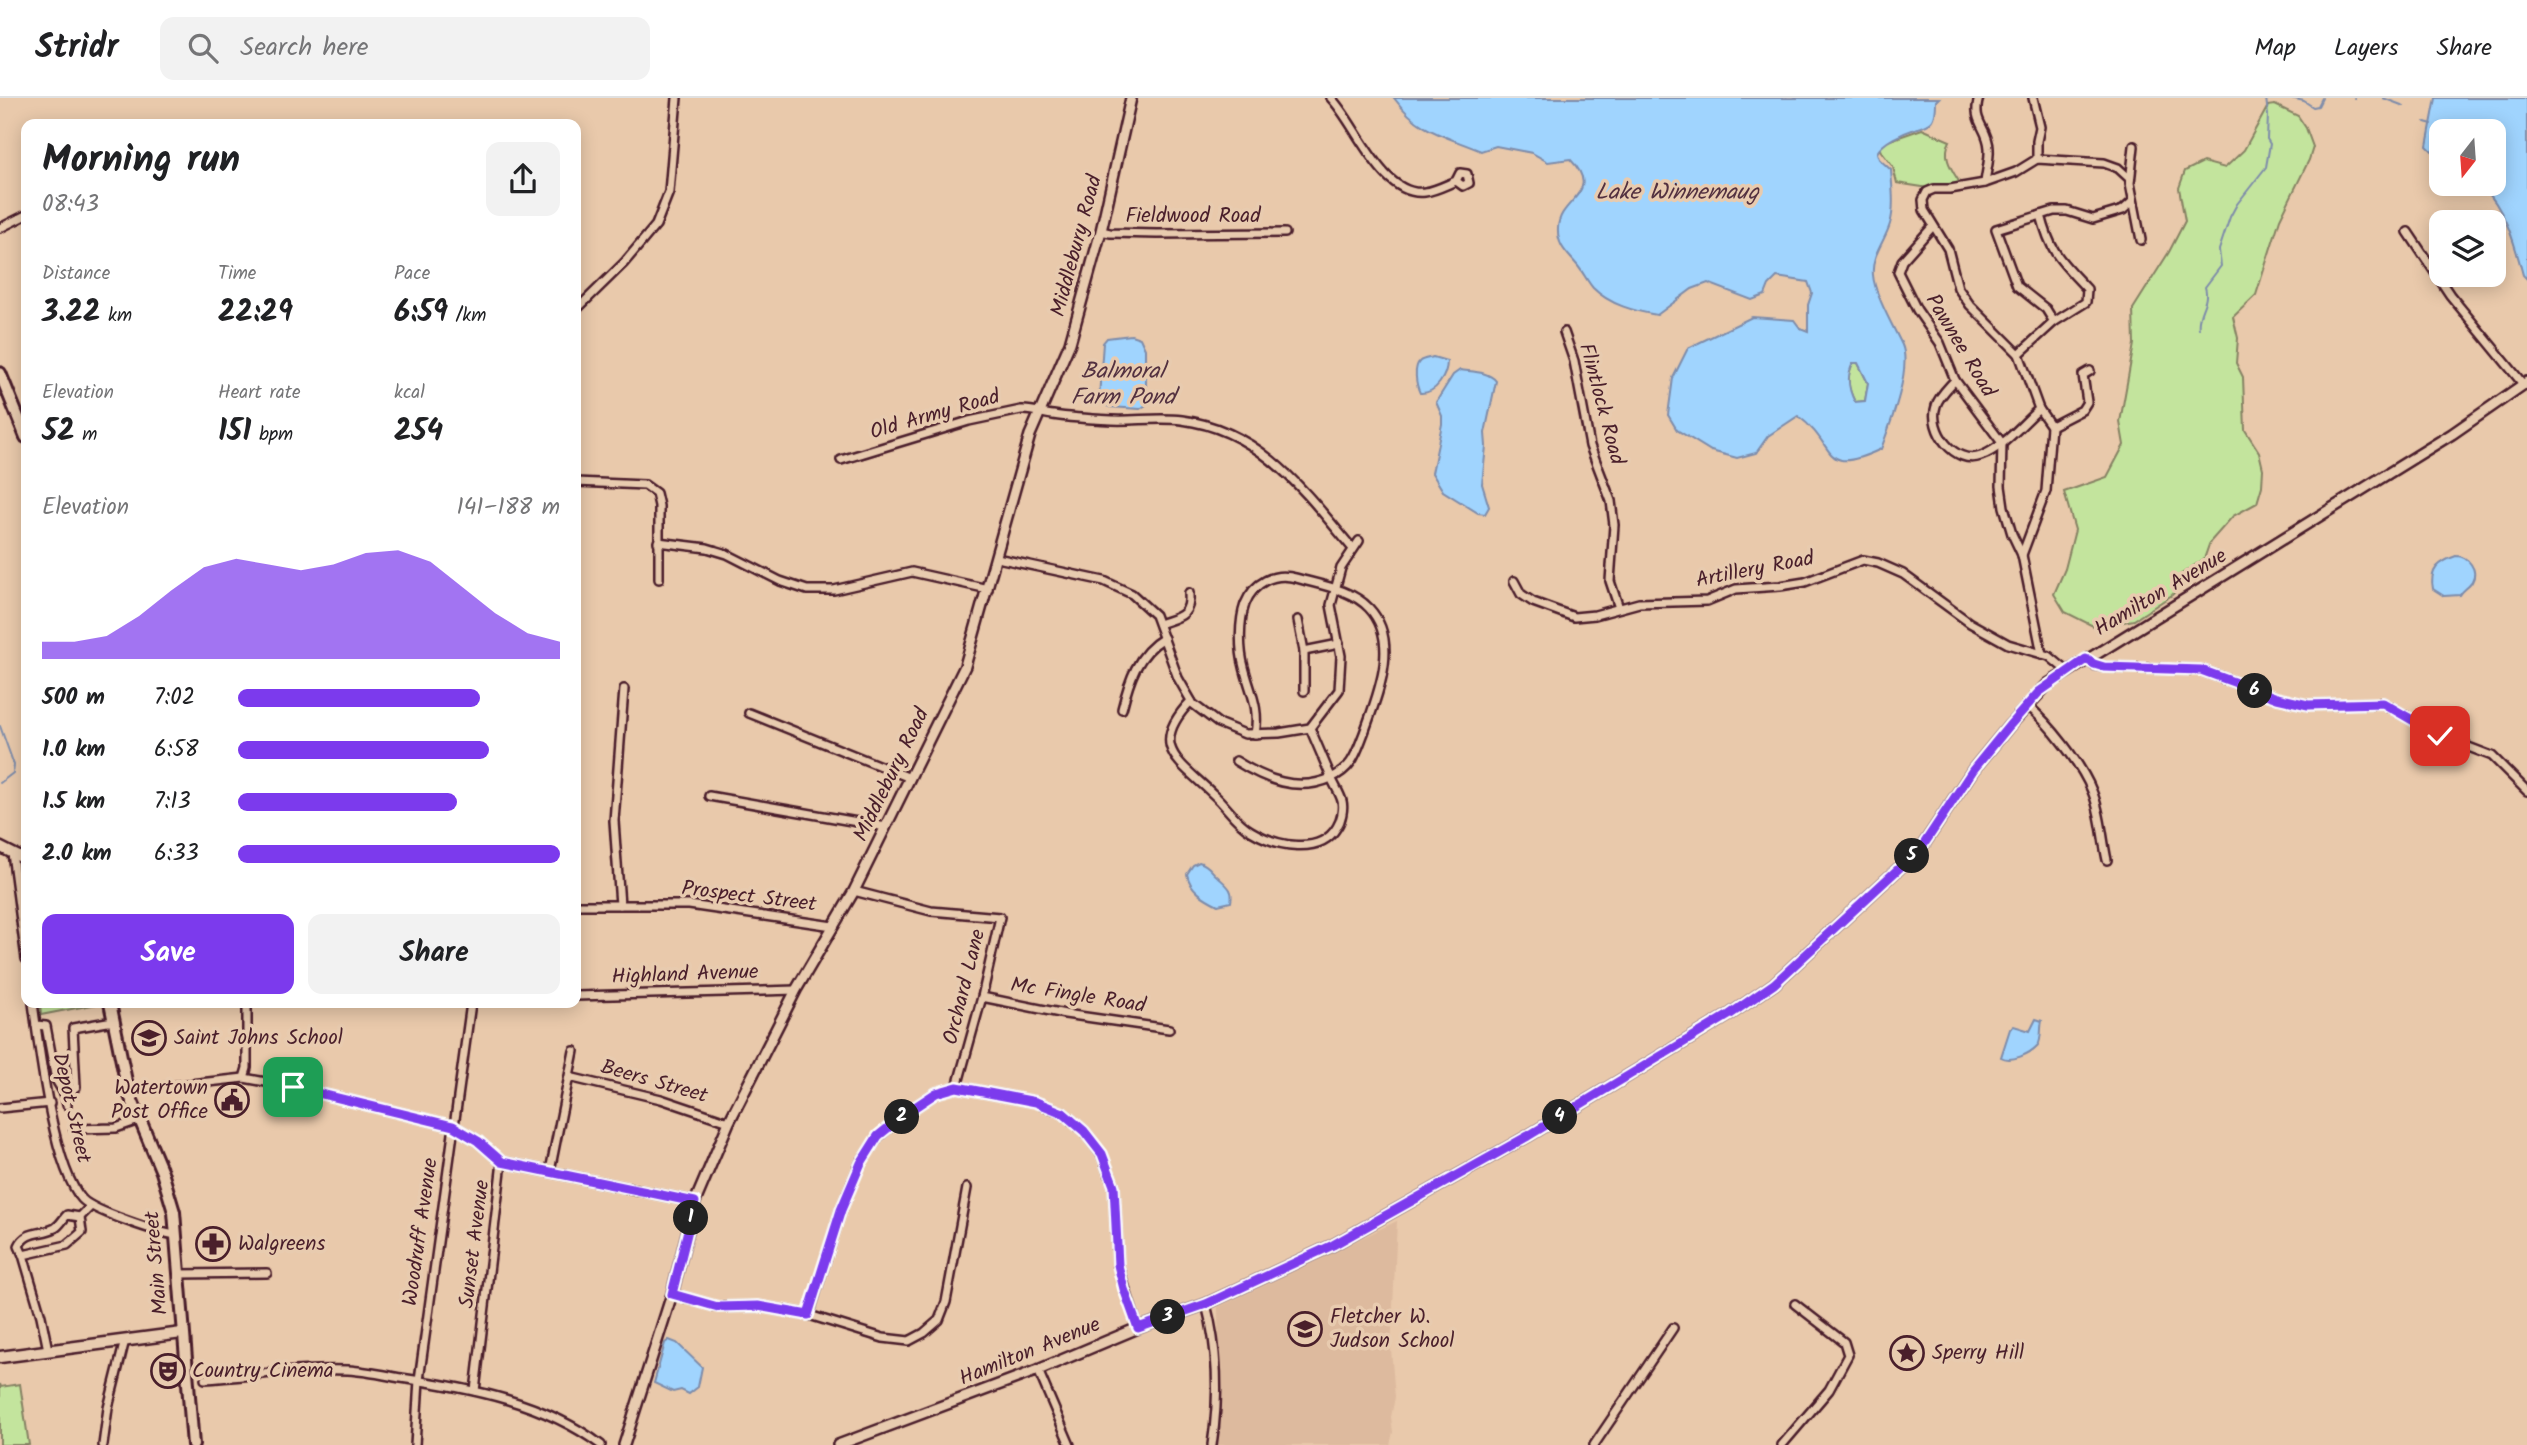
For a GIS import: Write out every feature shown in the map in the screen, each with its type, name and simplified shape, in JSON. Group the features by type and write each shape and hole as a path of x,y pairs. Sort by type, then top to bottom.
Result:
{"main road":[{"path":"0,373 21,425"},
{"name":"Main Street","path":"111,1008 128,1091 171,1199 193,1445"},
{"path":"0,1357 183,1332"}],"street":[{"path":"581,305 624,263 656,225 669,192 677,98"},
{"name":"Middlebury Road","path":"624,1445 672,1294 695,1202 729,1122 796,990 853,891 965,666 1025,451 1070,343 1101,230 1131,98"},
{"path":"1331,98 1386,175 1398,185 1412,192 1425,192 1456,181"},
{"path":"1979,98 1976,117 1987,137 1989,148 1985,183"},
{"path":"2034,98 2040,127 2037,141 2038,159"},
{"path":"2134,146 2130,179 2141,240"},
{"path":"2022,555 2046,491 2051,426 2039,409 2018,354 1970,305 1958,288 1948,249 1924,209 1923,200 1927,192 1934,188 1950,189 1985,183 2016,172 2038,159 2104,163 2118,168 2130,179"},
{"path":"2054,322 2046,309 2017,286 1996,229 2054,211 2067,211 2093,219 2123,210 2133,201"},
{"path":"2018,354 2054,322 2086,302 2088,295 2087,289 2055,255 2048,242 2041,215"},
{"path":"0,228 21,218"},
{"name":"Pawnee Road","path":"1933,226 1902,261 1898,272 1917,310 1940,343 1955,380 2002,443"},
{"name":"Fieldwood Road","path":"1101,230 1110,233 1157,234 1285,233"},
{"path":"2407,232 2450,295 2525,383"},
{"name":"Flintlock Road","path":"1564,332 1574,361 1590,446 1611,501 1614,526 1610,581 1619,608"},
{"path":"2051,426 2082,410 2087,402 2083,375 2090,371"},
{"path":"1955,380 1936,404 1934,418 1954,453 1969,459 1982,456 2002,443 2039,409"},
{"name":"Hamilton Avenue","path":"838,1445 1206,1304 1333,1245 1528,1136 1729,1015 1774,984 1922,847 1973,770 2027,705 2049,684 2452,435 2525,383"},
{"name":"Old Army Road","path":"841,460 969,422 1021,410 1039,412"},
{"path":"1039,412 1110,420 1179,419 1230,432 1258,449 1293,479 1353,549"},
{"path":"2002,443 2001,486 2004,507 2022,555 2042,654"},
{"path":"581,482 645,485 656,493 659,506 659,579"},
{"path":"997,558 1104,581 1132,594 1155,615 1178,678 1191,701 1219,723 1245,734 1255,734 1310,728 1339,691 1341,656 1331,605 1341,568 1359,541"},
{"path":"658,542 706,548 727,554 780,581 807,590 834,590 912,572 988,589"},
{"name":"Artillery Road","path":"1514,581 1521,594 1533,602 1574,617 1595,615 1648,602 1707,601 1736,589 1805,582 1863,560 1878,563 1903,574 1970,623 2008,644 2054,659 2067,671"},
{"path":"1236,761 1254,772 1291,785 1309,785 1331,778 1346,769 1358,753 1380,687 1384,650 1381,627 1370,609 1358,598 1288,576 1267,578 1254,589 1245,604 1241,647 1243,664 1256,707 1255,734"},
{"path":"1159,624 1186,613 1190,606 1189,593"},
{"path":"1298,620 1304,651 1304,691"},
{"path":"1122,709 1130,679 1144,654 1164,638"},
{"path":"1304,651 1339,644"},
{"path":"2086,659 2104,667 2201,670 2258,692 2300,704 2388,704 2440,736 2492,756 2527,791"},
{"path":"620,905 614,821 624,689"},
{"path":"1191,701 1178,715 1171,731 1169,747 1176,761 1217,796 1230,816 1252,832 1283,844 1313,846 1331,837 1340,823 1343,803 1310,728"},
{"path":"2027,705 2084,774 2093,793 2107,860"},
{"path":"749,713 910,778"},
{"path":"709,796 886,827"},
{"path":"0,847 21,858"},
{"path":"12,853 21,921"},
{"name":"Orchard Lane","path":"853,891 931,911 1000,917 982,998 957,1087"},
{"name":"Prospect Street","path":"581,905 689,905 833,926"},
{"name":"Highland Avenue","path":"581,996 796,990"},
{"name":"Mc Fingle Road","path":"982,998 1065,1014 1169,1029"},
{"name":"Depot Street","path":"34,1008 63,1164 76,1192 91,1206"},
{"path":"244,1078 247,1068 247,1008"},
{"name":"Woodruff Avenue","path":"415,1445 419,1380 470,1008"},
{"path":"65,1095 76,1087 73,1028 113,1021"},
{"path":"36,1026 46,1026 55,1080 65,1095 67,1105"},
{"path":"550,1171 574,1051"},
{"name":"Beers Street","path":"569,1077 661,1099 729,1122"},
{"path":"128,1091 244,1078 344,1098 453,1126"},
{"path":"808,1315 841,1210 861,1163 878,1136 936,1093 957,1087 1036,1102 1063,1113 1102,1154 1114,1186 1118,1265 1138,1328"},
{"path":"0,1108 50,1103"},
{"path":"74,1129 116,1128 139,1120"},
{"name":"Sunset Avenue","path":"453,1126 478,1141 502,1162 475,1391"},
{"path":"502,1162 695,1202"},
{"path":"672,1294 718,1307 758,1306 808,1315 883,1338 909,1340 924,1333 939,1320 946,1302 967,1188"},
{"path":"80,1217 91,1206 176,1235"},
{"path":"48,1350 41,1316 19,1246 30,1234 57,1227 67,1215 80,1217"},
{"path":"23,1255 67,1245 82,1232 80,1217"},
{"path":"179,1274 267,1273"},
{"path":"1206,1304 1213,1330 1216,1392 1212,1445"},
{"path":"1782,1445 1829,1390 1848,1355 1844,1342 1795,1304"},
{"path":"1594,1445 1673,1328"},
{"path":"103,1445 108,1408 125,1340"},
{"path":"205,1379 349,1370 419,1380 475,1391 538,1410 587,1434 601,1445"},
{"path":"1038,1370 1070,1445"}],"shaded area":[{"name":"Fletcher W. Judson School","path":"1397,1221 1391,1350 1395,1397 1390,1445 1218,1445 1218,1307"}],"green space":[{"path":"2275,105 2298,116 2313,147 2280,219 2256,295 2233,317 2238,338 2236,363 2243,377 2245,430 2259,452 2263,469 2257,503 2233,516 2210,542 2204,559 2180,575 2177,590 2172,595 2134,620 2095,627 2065,612 2054,594 2065,569 2075,530 2064,492 2107,477 2124,445 2120,422 2134,344 2133,309 2185,221 2179,188 2185,171 2203,162 2225,168 2244,150 2268,106"},
{"path":"1922,129 1950,141 1947,158 1961,185 1948,191 1897,183 1893,167 1880,150 1882,143"},
{"path":"1853,363 1858,363 1868,383 1865,401 1855,402 1851,392 1849,378"},
{"path":"40,1008 77,1008 41,1015"},
{"path":"0,1384 1,1387 20,1384 29,1445 0,1445"}],"water":[{"name":"Lake Winnemaug","path":"1394,98 1939,98 1936,101 1933,121 1893,138 1877,153 1879,159 1891,170 1893,204 1892,218 1876,255 1873,275 1904,355 1899,397 1881,449 1861,457 1838,459 1798,416 1768,436 1756,453 1737,458 1711,451 1677,430 1668,415 1673,378 1688,348 1752,317 1794,320 1800,328 1808,331 1808,305 1812,293 1808,282 1777,277 1769,285 1765,295 1752,300 1708,283 1692,289 1657,315 1615,303 1593,288 1559,240 1560,218 1577,195 1583,180 1570,159 1548,162 1532,153 1496,146 1481,151 1433,132 1404,110","holes":["1853,363 1858,363 1868,383 1865,401 1855,402 1849,388 1849,378"]},
{"path":"2436,98 2527,98 2527,279 2523,275 2506,223 2506,210 2500,210 2491,196 2506,196 2506,119 2432,119"},
{"name":"Balmoral Farm Pond","path":"1131,335 1140,338 1145,349 1145,372 1149,374 1146,375 1146,405 1140,409 1110,407 1102,404 1099,397 1103,343 1107,338"},
{"path":"1433,357 1447,361 1445,372 1436,387 1426,393 1420,393 1416,381 1416,367 1421,360"},
{"path":"1460,370 1484,374 1496,381 1485,433 1482,484 1489,507 1485,514 1478,513 1443,491 1432,473 1442,424 1442,416 1436,402 1453,375"},
{"path":"2456,556 2465,558 2471,564 2474,577 2460,595 2444,596 2433,589 2434,571 2440,564"},
{"path":"1199,862 1208,866 1229,888 1231,902 1218,905 1194,889 1187,874 1193,865"},
{"path":"2036,1019 2042,1021 2038,1045 2020,1057 2001,1057 2010,1029 2014,1026 2030,1031"},
{"path":"669,1340 677,1343 702,1367 698,1387 689,1394 681,1390 673,1392 654,1383 665,1343"}],"waterway":[{"path":"2199,329 2199,318 2206,298 2205,287 2221,266 2219,250 2230,217 2266,167 2270,144 2267,139 2266,98"},
{"path":"2291,98 2304,101 2313,107 2318,106 2322,98"},
{"path":"2383,98 2404,106"},
{"path":"2425,122 2429,123"},
{"path":"0,726 14,765 13,773 0,783"}],"place":[{"name":"Saint Johns School","path":"149,1038"},
{"name":"Watertown Post Office","path":"232,1100"},
{"name":"Walgreens","path":"213,1244"},
{"name":"Fletcher W. Judson School","path":"1305,1329"},
{"name":"Sperry Hill","path":"1907,1353"},
{"name":"Country Cinema","path":"168,1371"}],"route":[{"path":"293,1087 453,1126 478,1141 502,1162 695,1202 672,1294 718,1307 758,1306 808,1315 841,1210 861,1163 878,1136 936,1093 957,1087 1036,1102 1063,1113 1084,1131 1102,1154 1114,1186 1118,1265 1138,1328 1206,1304 1333,1245 1528,1136 1729,1015 1774,984 1922,847 1973,770 2009,726 2039,692 2086,659 2104,667 2201,670 2300,704 2328,706 2383,703 2440,736"}]}
